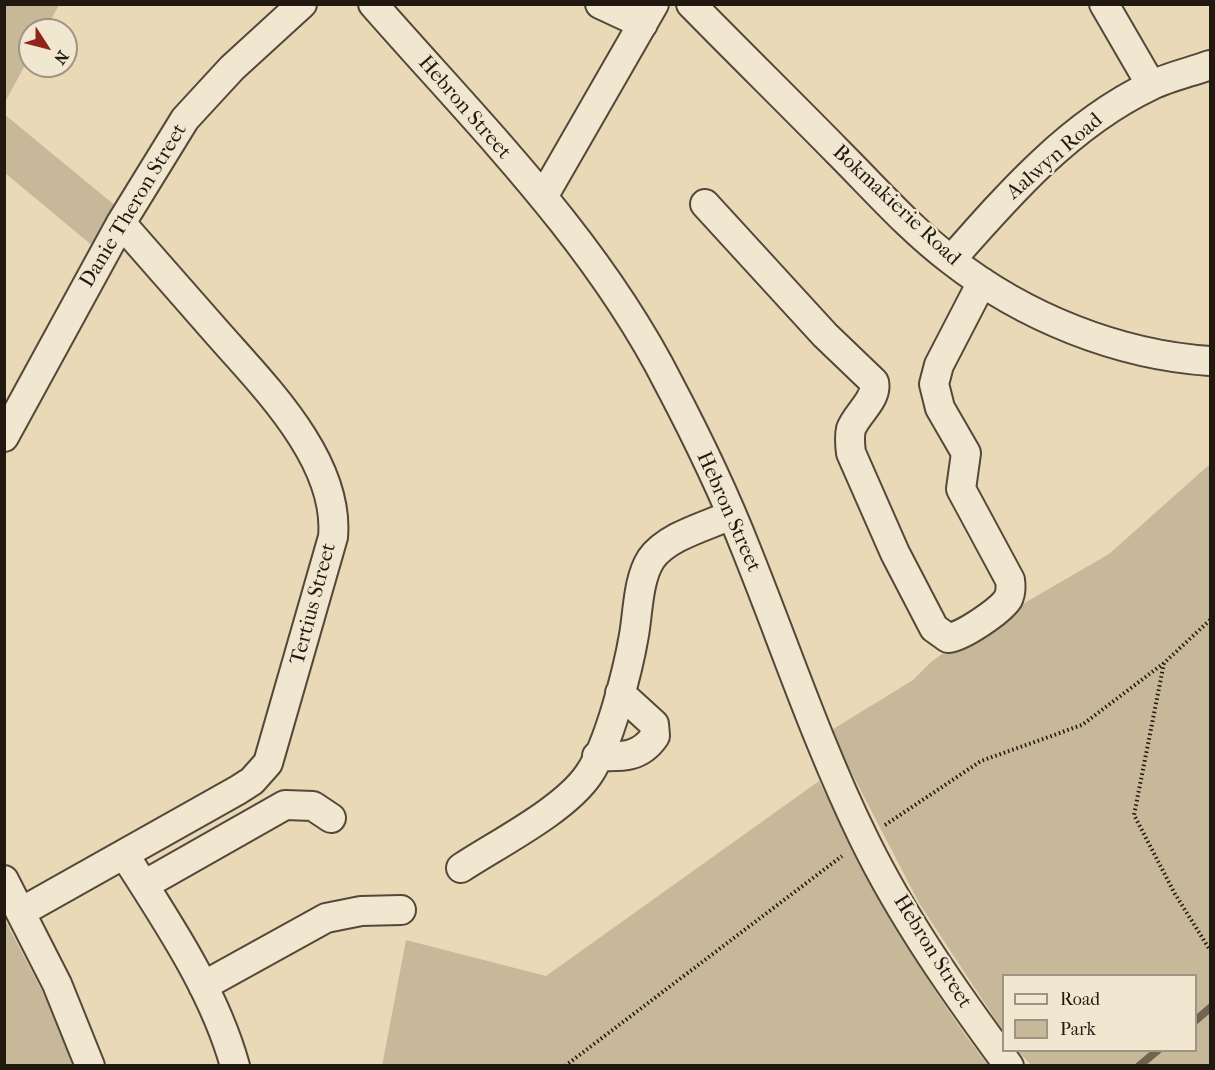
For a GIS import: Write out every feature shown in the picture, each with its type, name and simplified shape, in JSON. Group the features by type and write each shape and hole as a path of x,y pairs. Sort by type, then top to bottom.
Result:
{"street":[{"name":"Danie Theron Street","path":"4,437 121,223 185,119 232,68 302,4"},
{"name":"Hebron Street","path":"373,4 543,197 585,249 637,327 669,384 731,515 797,685 864,839 934,960 1009,1065"},
{"name":"Bokmakierie Road","path":"691,4 908,222 951,260 982,282 1032,311 1091,336 1163,355 1210,361"},
{"path":"1104,4 1151,85"},
{"path":"543,197 648,14 604,6"},
{"name":"Aalwyn Road","path":"951,260 1005,200 1076,132 1093,119 1151,85 1210,65"},
{"path":"705,204 825,335 874,382 874,392 852,426 849,438 851,453 895,553 934,628 948,638 982,621 1005,602 1011,588 1010,580 961,489 966,453 940,408 934,384 939,365 982,282"},
{"name":"Tertius Street","path":"21,912 252,782 268,763 334,526 322,477 305,440 268,392 121,223"},
{"path":"461,868 575,794 591,771 620,693 629,663 645,576 652,559 673,542 731,515"},
{"path":"597,756 634,755 642,751 655,736 657,730 654,724 620,693"},
{"path":"144,885 285,805 313,806 331,818"},
{"path":"124,854 203,986 226,1032 235,1065"},
{"path":"4,880 57,984 90,1065"},
{"path":"203,986 326,918 361,911 401,910"}],"path":[{"path":"566,1065 864,839 981,760 1082,725 1164,663 1210,620"},
{"path":"1164,663 1134,815 1175,894 1210,950"}],"green space":[{"path":"5,4 59,5 52,18 18,18 18,78 5,102"},
{"path":"4,114 117,207 94,247 5,173"},
{"path":"1210,464 1210,1065 1031,1065 1019,1052 1197,1052 1197,974 1002,974 1002,1029 919,903 830,731 913,680 931,662 964,638 1109,554"},
{"path":"819,781 896,927 940,998 988,1065 382,1066 406,940 546,976"},
{"path":"4,918 55,1016 72,1065 5,1065"}],"waterway":[{"path":"1197,1019 1210,1008"},
{"path":"1139,1066 1156,1052"}]}
